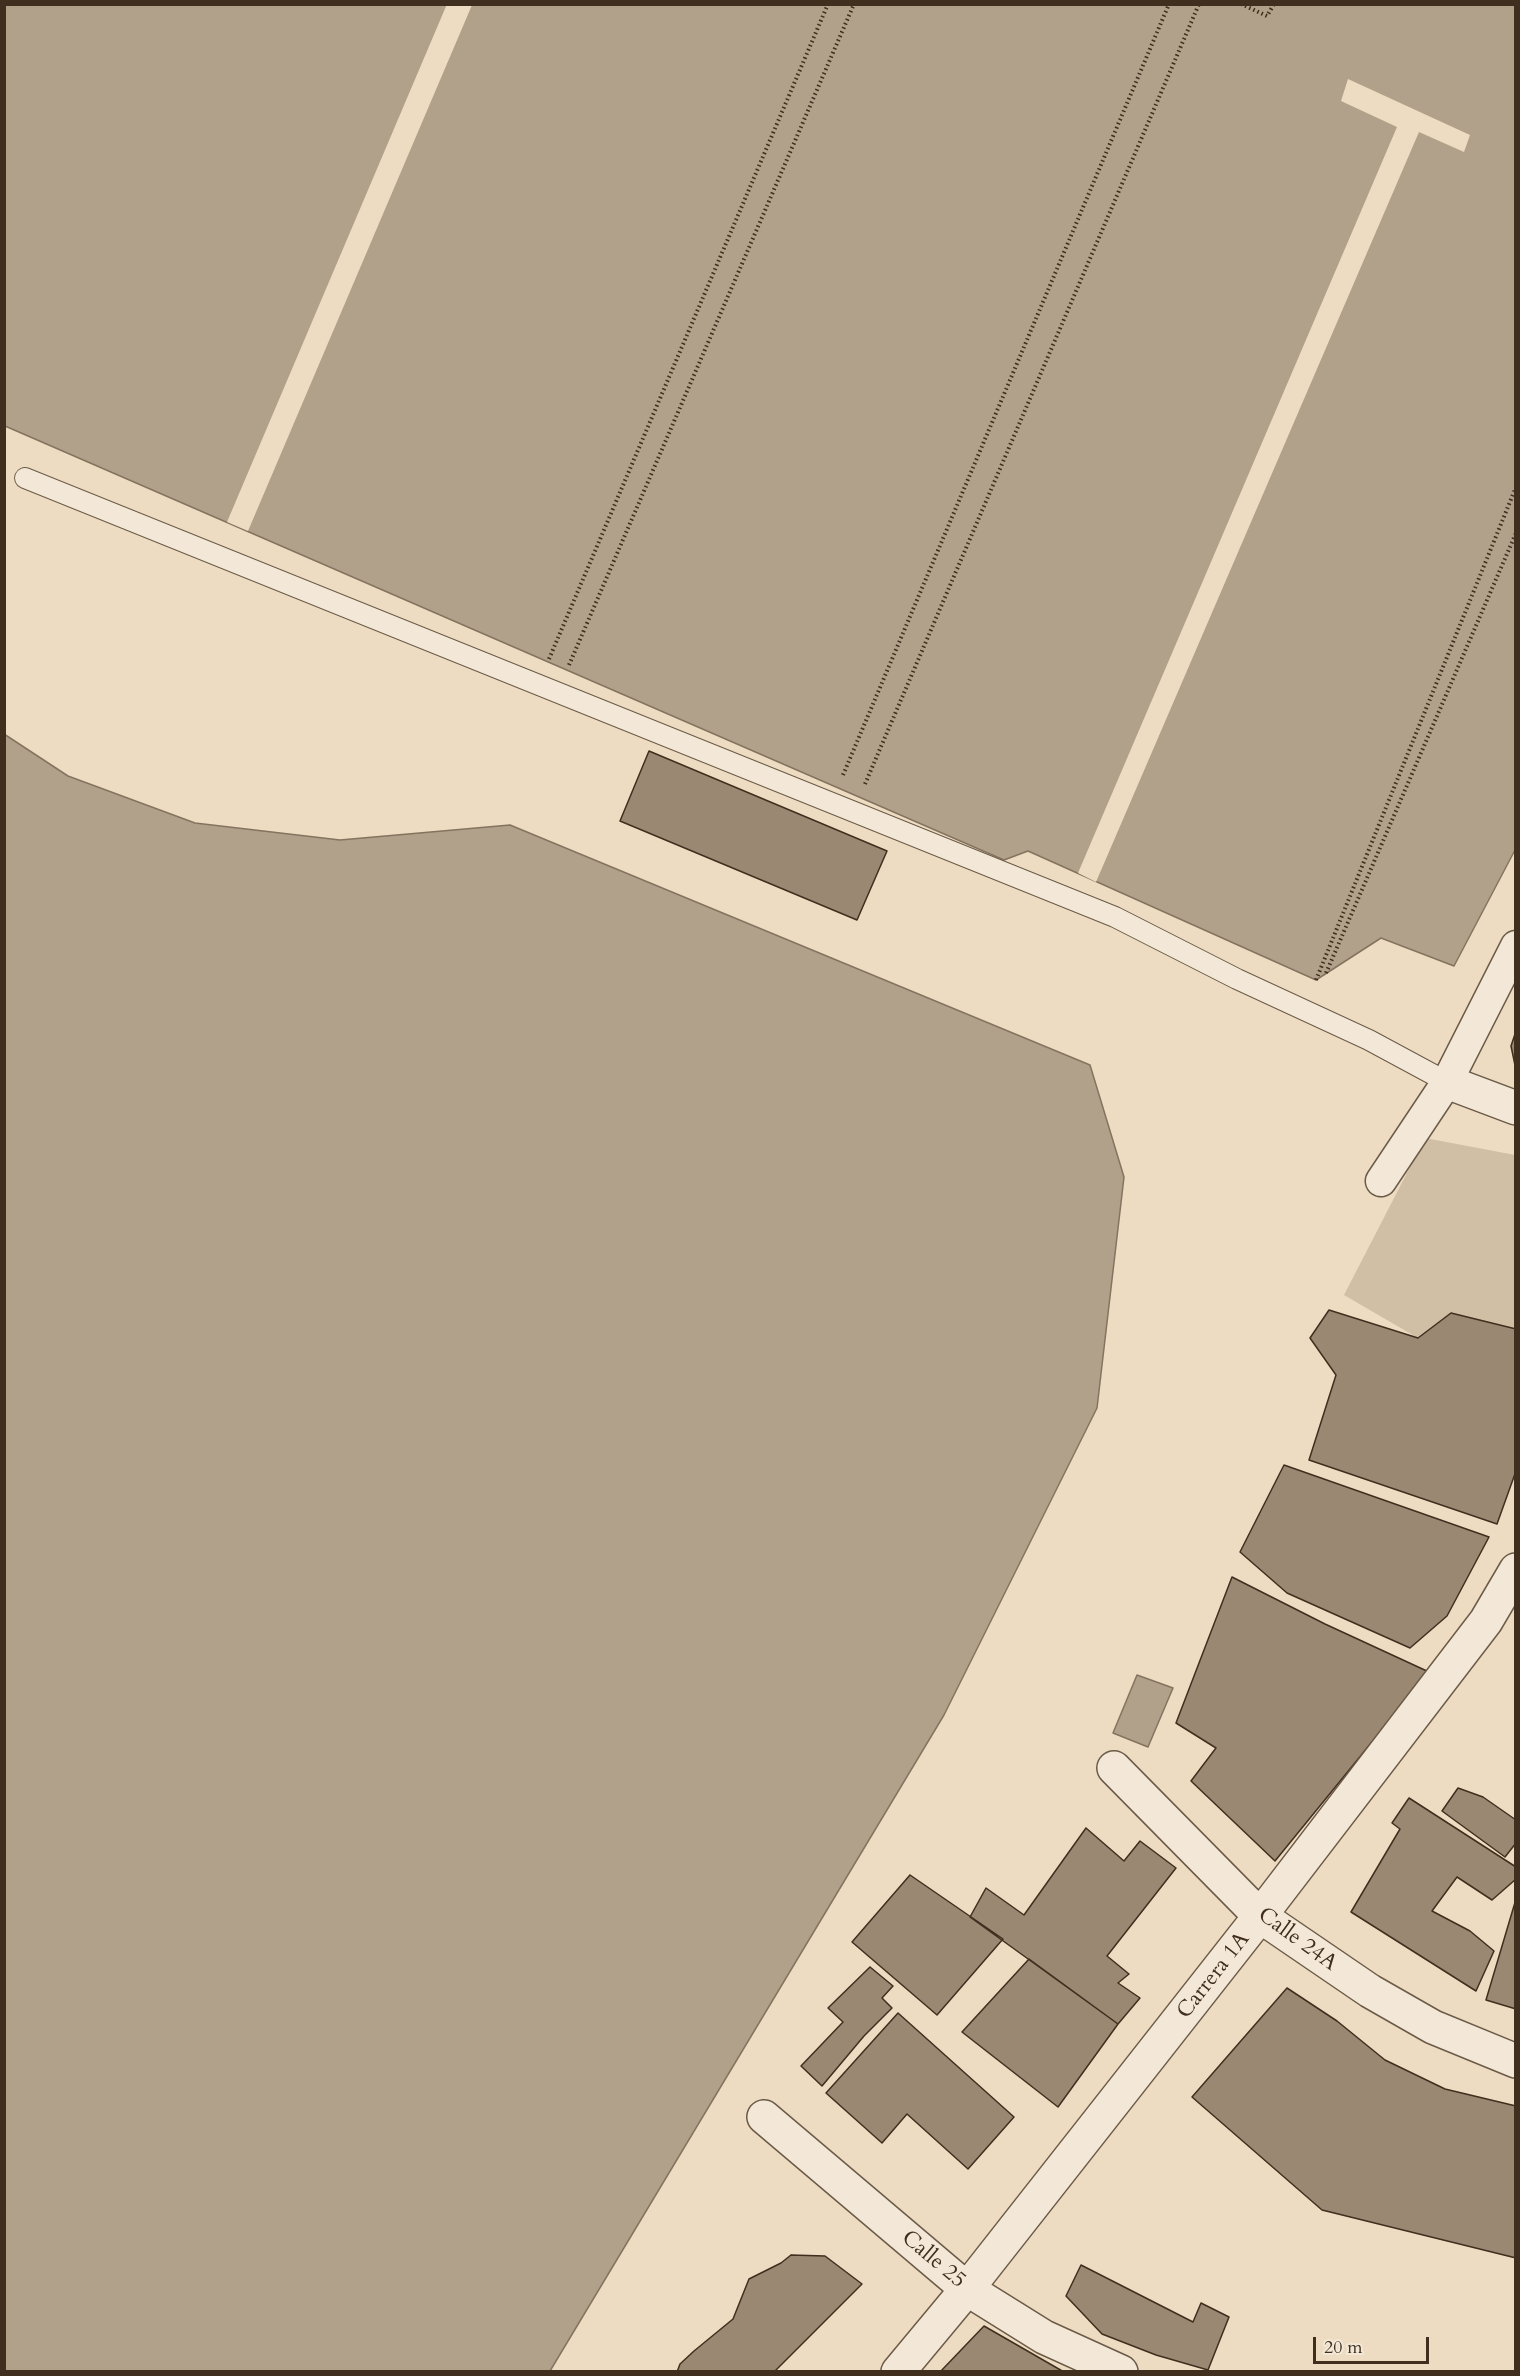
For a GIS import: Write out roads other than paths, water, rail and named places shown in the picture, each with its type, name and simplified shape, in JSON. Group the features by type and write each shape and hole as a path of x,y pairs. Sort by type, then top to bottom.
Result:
{"street":[{"path":"1382,1181 1447,1082 1515,946"},
{"path":"1447,1082 1515,1108"},
{"name":"Carrera 1A","path":"898,2372 967,2289 1260,1916 1486,1622 1515,1570"},
{"name":"Calle 24A","path":"1114,1768 1260,1916 1370,1991 1433,2027 1515,2061"},
{"name":"Calle 25","path":"765,2117 967,2289 1044,2337 1121,2372"}],"lane":[{"path":"26,478 1115,917 1237,979 1370,1040 1447,1082"}]}
